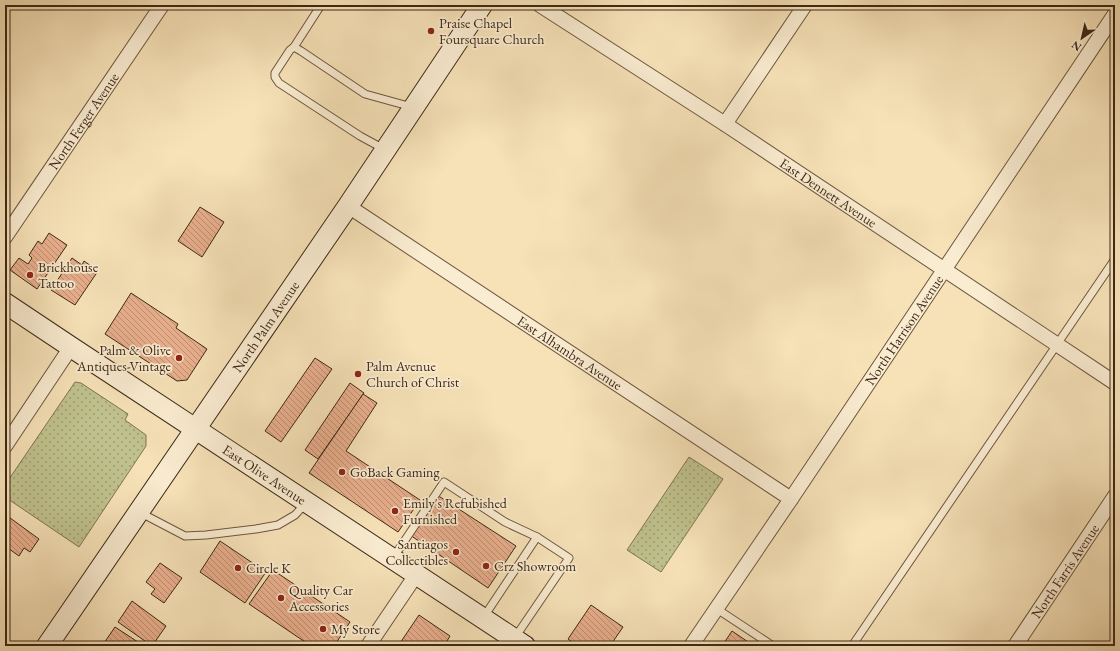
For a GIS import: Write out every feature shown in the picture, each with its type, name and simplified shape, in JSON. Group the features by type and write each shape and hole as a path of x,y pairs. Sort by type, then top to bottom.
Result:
{"main road":[{"name":"North Palm Avenue","path":"47,646 196,430 250,347 386,150 482,5"},
{"name":"East Olive Avenue","path":"5,303 306,503 520,642"}],"street":[{"name":"North Ferger Avenue","path":"5,237 162,5"},
{"name":"East Dennett Avenue","path":"540,5 724,124 1115,382"},
{"path":"724,124 804,5"},
{"name":"North Harrison Avenue","path":"691,646 1115,14"},
{"name":"East Alhambra Avenue","path":"348,206 791,499"},
{"path":"5,446 71,348"},
{"name":"North Farris Avenue","path":"1015,646 1115,496"},
{"path":"368,646 416,575"}],"lane":[{"path":"297,49 321,5"},
{"path":"386,150 360,136 279,83 275,77 275,73 290,50 297,49 365,94 414,107"},
{"path":"852,646 1115,259"},
{"path":"393,559 444,482 504,522 537,537 569,558 520,642"},
{"path":"139,512 185,536 206,535 278,525 295,515 306,503"},
{"path":"483,618 537,537"},
{"path":"716,609 773,646"}],"green space":[{"path":"75,382 81,383 128,414 125,420 146,435 146,446 79,547 5,497 5,485"},
{"path":"689,457 723,479 661,572 627,550"}],"building":[{"path":"200,207 224,222 202,257 178,241"},
{"path":"49,233 67,245 37,289 10,270 19,258 28,264 32,258 29,255 38,241 42,244"},
{"path":"72,258 82,265 84,261 98,271 75,305 51,290"},
{"path":"131,293 178,324 176,328 207,349 187,380 177,381 105,334"},
{"path":"315,358 332,369 281,442 265,431"},
{"path":"350,383 364,393 318,459 305,450"},
{"path":"363,394 377,403 346,451 420,500 398,532 309,473"},
{"path":"437,495 516,546 488,588 410,535"},
{"path":"6,515 39,539 30,552 24,548 19,556 5,546"},
{"path":"220,541 266,572 245,603 200,572"},
{"path":"160,563 182,578 164,603 151,594 155,589 146,582"},
{"path":"273,570 350,622 334,646 311,646 249,604"},
{"path":"132,601 166,626 152,646 118,622"},
{"path":"591,605 623,627 612,643 617,646 578,646 568,639"},
{"path":"419,615 450,636 444,646 398,646"},
{"path":"115,627 144,646 102,646"},
{"path":"732,631 754,646 722,646"}],"place":[{"name":"Praise Chapel Foursquare Church","path":"431,31"},
{"name":"Brickhouse Tattoo","path":"30,275"},
{"name":"Palm & Olive Antiques-Vintage","path":"179,358"},
{"name":"Palm Avenue Church of Christ","path":"358,374"},
{"name":"GoBack Gaming","path":"342,472"},
{"name":"Emily's Refubished Furnished","path":"395,511"},
{"name":"Santiagos Collectibles","path":"456,552"},
{"name":"Crz Showroom","path":"486,566"},
{"name":"Circle K","path":"238,568"},
{"name":"Quality Car Accessories","path":"281,598"},
{"name":"My Store","path":"323,629"}]}
